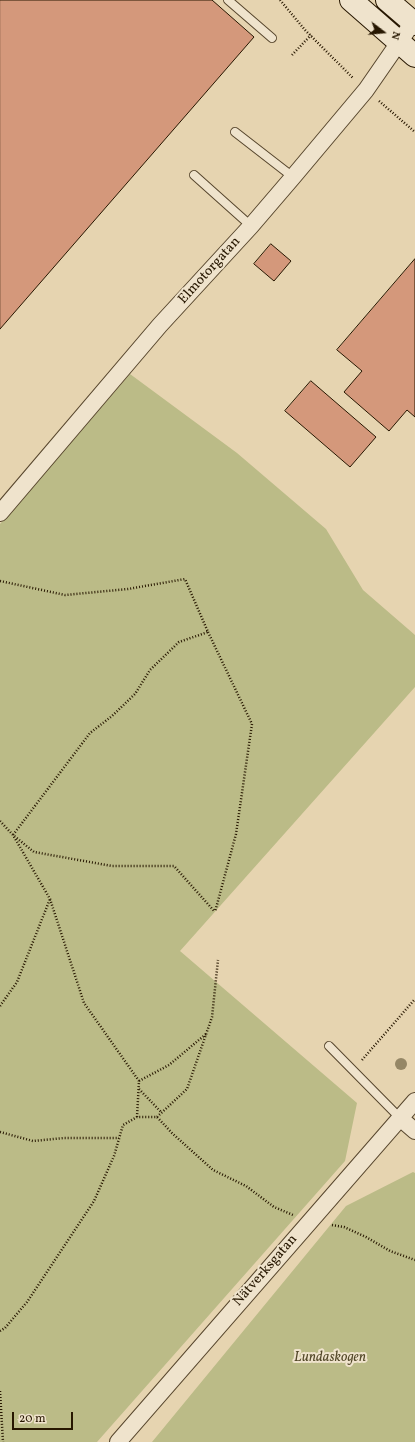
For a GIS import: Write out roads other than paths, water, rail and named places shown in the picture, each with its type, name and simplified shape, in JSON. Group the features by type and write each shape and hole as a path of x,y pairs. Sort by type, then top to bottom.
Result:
{"main road":[{"path":"351,0 407,49"},
{"path":"387,0 414,23"}],"street":[{"name":"Elmotorgatan","path":"0,513 160,325 251,226 366,90 407,49 414,23"},
{"name":"Nätverksgatan","path":"118,1442 415,1100"},
{"path":"400,1118 415,1131"}],"lane":[{"path":"228,0 272,38"},
{"path":"235,132 293,177"},
{"path":"194,175 251,226"},
{"path":"329,1046 400,1118"}],"park label":[{"name":"Lundaskogen","path":"330,1358"}]}
